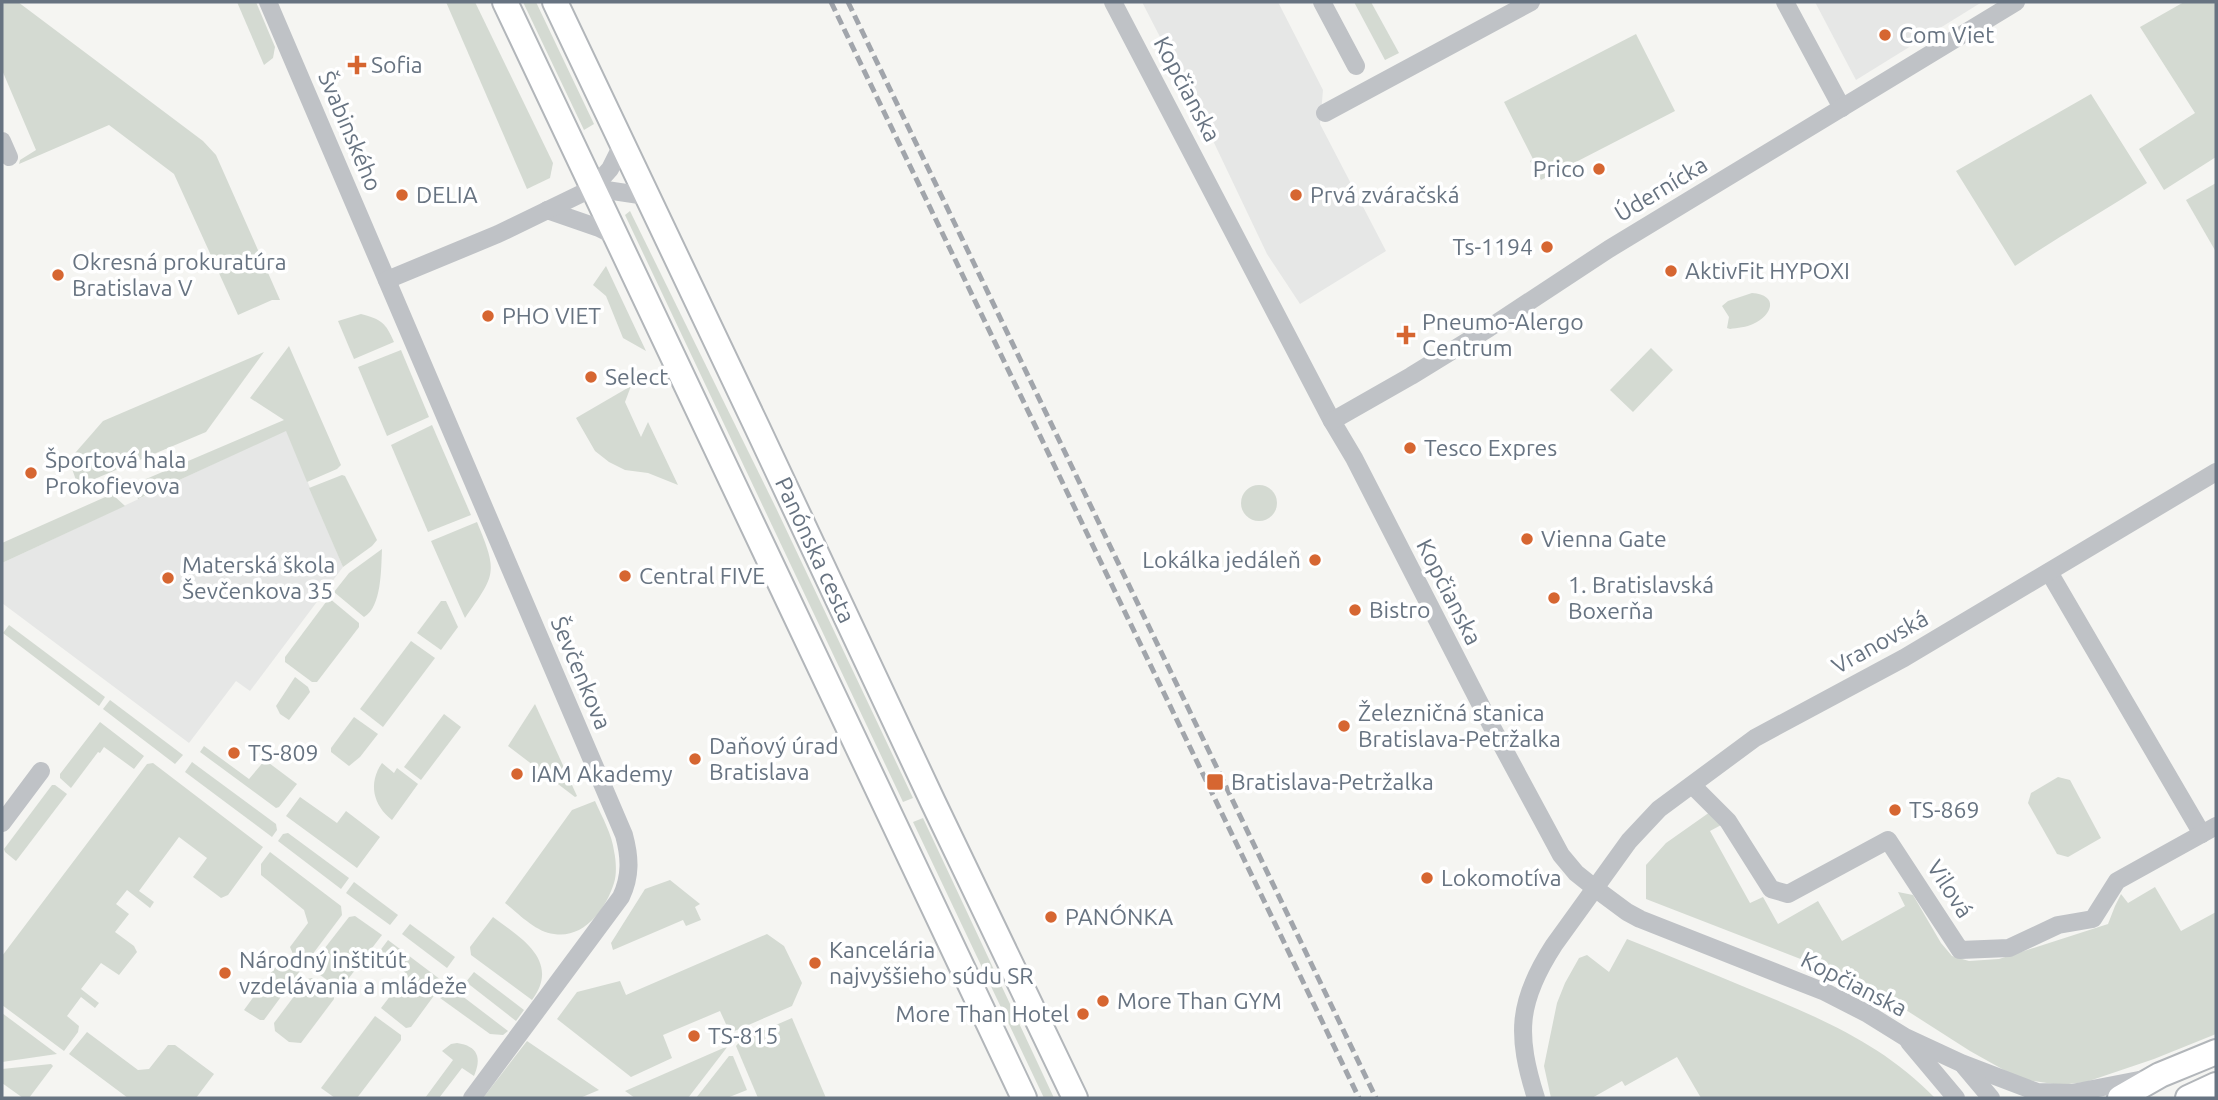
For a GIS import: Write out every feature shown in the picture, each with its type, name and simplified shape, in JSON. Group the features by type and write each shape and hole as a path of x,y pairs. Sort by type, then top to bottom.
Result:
{"main road":[{"name":"Panónska cesta","path":"505,2 1024,1098"},
{"name":"Panónska cesta","path":"555,2 1075,1098"},
{"path":"2120,1098 2160,1075 2216,1052"},
{"path":"2189,1098 2216,1086"}],"street":[{"name":"Švabinského","path":"268,2 387,280"},
{"name":"Kopčianska","path":"1113,2 1332,421 1354,458 1498,739 1561,855 1576,873 1634,916 1825,992 1905,1037 1961,1063 2037,1092 2072,1093 2114,1087 2160,1075"},
{"path":"1322,2 1356,66"},
{"path":"1325,113 1531,2"},
{"path":"1785,2 1842,108"},
{"name":"Údernícka","path":"1332,421 1422,369 1609,249 2016,2"},
{"path":"387,280 498,234 593,188 610,169 622,145"},
{"path":"593,188 646,196"},
{"path":"547,210 615,236"},
{"name":"Ševčenkova","path":"387,280 624,835 629,857 628,878 621,897 472,1098"},
{"name":"Vranovská","path":"1536,1098 1522,1045 1527,1000 1545,959 1637,833 1659,809 1755,738 1904,658 2216,472"},
{"name":"Vilová","path":"1693,786 1728,821 1770,888 1788,894 1888,840 1960,950 2009,948 2057,925 2093,919 2117,881 2209,830 2049,572"},
{"path":"2,823 41,771"},
{"name":"Kopčianska","path":"1905,1037 1956,1098"},
{"name":"Kopčianska","path":"1961,1063 1991,1098"}],"shaded area":[{"path":"2,2 18,2 203,141 216,155 280,300 272,300 238,315 174,174 109,125 19,164 20,160 36,150 2,70"},
{"path":"237,2 256,2 275,47 273,58 264,65"},
{"path":"446,2 475,2 553,163 550,178 527,189"},
{"path":"523,2 536,2 594,124 584,130"},
{"path":"1142,2 1278,2 1323,90 1320,124 1386,251 1300,304 1267,254 1207,128"},
{"path":"1354,2 1371,2 1399,53 1385,60"},
{"path":"1815,2 1982,2 1856,80"},
{"path":"2184,2 2216,2 2216,157 2164,190 2139,149 2195,113 2140,27"},
{"path":"1636,34 1675,111 1541,180 1504,102"},
{"path":"2091,94 2147,183 2015,266 1956,171"},
{"path":"2216,183 2216,252 2186,200"},
{"path":"630,211 776,508 913,798 903,802 625,215"},
{"path":"606,266 646,351 623,338 606,296 593,285"},
{"path":"1752,293 1766,297 1769,311 1751,325 1727,328 1729,317 1722,306 1728,301"},
{"path":"361,314 382,323 394,342 354,359 338,321"},
{"path":"289,346 341,465 307,482 286,431 138,499 132,485 284,420 250,398"},
{"path":"1651,348 1673,370 1633,412 1610,390"},
{"path":"401,350 429,417 387,436 358,367"},
{"path":"264,352 206,432 78,486 69,460 103,421"},
{"path":"631,386 625,402 641,437 648,422 678,485 648,473 625,470 609,462 595,451 576,418"},
{"path":"432,425 471,515 428,532 391,445"},
{"name":"Materská škola Ševčenkova 35","path":"286,430 343,567 250,691 236,681 189,743 2,603 2,563"},
{"path":"345,476 377,540 343,567 309,488"},
{"path":"1259,485 1272,490 1277,503 1272,516 1259,521 1246,516 1241,503 1246,490"},
{"path":"112,494 125,506 2,563 2,543"},
{"path":"477,522 491,563 490,573 483,592 465,618 431,541"},
{"path":"382,549 377,596 370,612 364,617 334,592 349,573"},
{"path":"329,598 359,623 359,627 317,682 312,682 285,662 285,657"},
{"path":"441,601 446,601 458,627 441,650 417,633"},
{"path":"9,625 105,697 99,706 3,633"},
{"path":"411,641 435,658 383,727 360,709"},
{"path":"295,677 308,687 310,692 289,720 280,714 276,706"},
{"path":"110,700 183,755 175,764 103,709"},
{"path":"535,704 577,796 575,797 508,746"},
{"path":"444,714 461,727 421,780 404,767"},
{"path":"354,717 378,734 360,757 349,766 331,752 331,748"},
{"path":"100,722 144,756 134,769 104,747 71,788 60,778 60,774"},
{"path":"204,746 249,779 265,760 297,784 276,808 200,752"},
{"path":"192,762 276,824 277,830 272,837 185,772"},
{"path":"153,763 263,847 228,895 221,898 193,877 207,858 179,837 139,891 154,902 150,908 127,890 116,904 129,914 115,932 134,946 137,952 119,975 101,963 81,989 99,1003 95,1008 81,997 67,1016 79,1026 78,1032 64,1051 2,1005 2,956 147,764"},
{"path":"382,763 394,773 397,768 418,784 392,820 380,808 375,793 375,778"},
{"path":"2058,777 2070,780 2101,838 2068,857 2057,854 2028,803 2031,793"},
{"path":"52,785 67,794 16,861 4,849"},
{"path":"300,797 337,823 346,811 380,837 357,868 286,816"},
{"path":"595,801 613,845 616,867 614,883 599,912 584,927 565,934 547,933 505,903 572,810"},
{"path":"1710,812 1723,824 1710,831 1750,903 1763,897 1778,924 1818,901 1842,941 1905,906 1898,892 1913,895 1941,943 1952,956 1969,961 1999,959 2108,924 2121,894 2128,903 2155,887 2181,931 2216,912 2216,1034 2086,1082 2060,1085 2020,1079 1895,1003 1834,972 1646,899 1646,865 1666,843"},
{"path":"923,818 1054,1098 1044,1098 913,822"},
{"path":"288,833 349,878 341,889 278,841 283,834"},
{"path":"270,852 341,906 342,915 306,963 293,954 290,947 308,923 304,910 261,875 261,864"},
{"path":"670,880 700,904 695,907 701,920 686,926 683,920 613,950 611,943 645,889"},
{"path":"354,882 398,915 390,925 346,893"},
{"path":"355,916 382,935 342,987 338,988 316,972 314,962 349,917"},
{"path":"493,917 525,942 540,962 540,986 532,1000 471,955 470,947"},
{"path":"410,924 455,957 447,968 402,934"},
{"path":"767,934 784,946 802,983 792,1006 730,1033 720,1011 663,1035 672,1058 631,1077 557,1019 577,992 620,981 626,995"},
{"path":"1627,939 1798,1009 1847,1033 1893,1062 1935,1098 1701,1098 1677,1057 1625,1086 1622,1081 1592,1098 1551,1098 1544,1066 1557,1003 1565,983 1579,958 1587,955 1609,972"},
{"path":"388,940 441,980 441,986 411,1027 406,1028 381,1008 407,974 379,952"},
{"path":"282,958 290,958 302,968 264,1020 260,1020 244,1010"},
{"path":"474,972 524,1010 516,1021 466,982"},
{"path":"312,978 333,994 334,999 301,1043 289,1042 275,1031 274,1023 307,979"},
{"path":"453,989 508,1031 503,1035 490,1034 440,998 447,990"},
{"path":"2,1013 57,1054 2,1062"},
{"path":"375,1016 401,1035 401,1040 357,1098 335,1098 321,1088"},
{"path":"792,1018 826,1098 758,1098 736,1046 741,1040"},
{"path":"87,1032 138,1070 149,1069 168,1045 175,1045 214,1074 196,1098 128,1098 69,1054"},
{"path":"527,1041 599,1090 580,1098 483,1098"},
{"path":"457,1043 474,1050 478,1064 474,1076 462,1068 439,1098 425,1098 453,1060 442,1051"},
{"path":"728,1046 688,1098 635,1098 625,1091"},
{"path":"729,1056 733,1056 747,1090 727,1098 696,1098"},
{"path":"51,1064 53,1066 29,1098 23,1098 2,1083 2,1069"}],"railway":[{"path":"831,2 1359,1098"},
{"path":"848,2 1376,1098"}],"place":[{"name":"Com Viet","path":"1885,35"},
{"name":"Sofia","path":"357,65"},
{"name":"Prico","path":"1599,169"},
{"name":"DELIA","path":"402,195"},
{"name":"Prvá zváračská","path":"1296,195"},
{"name":"Ts-1194","path":"1547,247"},
{"name":"AktivFit HYPOXI","path":"1671,271"},
{"name":"Okresná prokuratúra Bratislava V","path":"58,275"},
{"name":"PHO VIET","path":"488,316"},
{"name":"Pneumo-Alergo Centrum","path":"1406,335"},
{"name":"Select","path":"591,377"},
{"name":"Tesco Expres","path":"1410,448"},
{"name":"Športová hala Prokofievova","path":"31,473"},
{"name":"Vienna Gate","path":"1527,539"},
{"name":"Lokálka jedáleň","path":"1315,560"},
{"name":"Central FIVE","path":"625,576"},
{"name":"Materská škola Ševčenkova 35","path":"168,578"},
{"name":"1. Bratislavská Boxerňa","path":"1554,598"},
{"name":"Bistro","path":"1355,610"},
{"name":"Železničná stanica Bratislava-Petržalka","path":"1344,726"},
{"name":"TS-809","path":"234,753"},
{"name":"Daňový úrad Bratislava","path":"695,759"},
{"name":"IAM Akademy","path":"517,774"},
{"name":"Bratislava-Petržalka","path":"1215,782"},
{"name":"TS-869","path":"1895,810"},
{"name":"Lokomotíva","path":"1427,878"},
{"name":"PANÓNKA","path":"1051,917"},
{"name":"Kancelária najvyššieho súdu SR","path":"815,963"},
{"name":"Národný inštitút vzdelávania a mládeže","path":"225,973"},
{"name":"More Than GYM","path":"1103,1001"},
{"name":"More Than Hotel","path":"1083,1014"},
{"name":"TS-815","path":"694,1036"}]}
